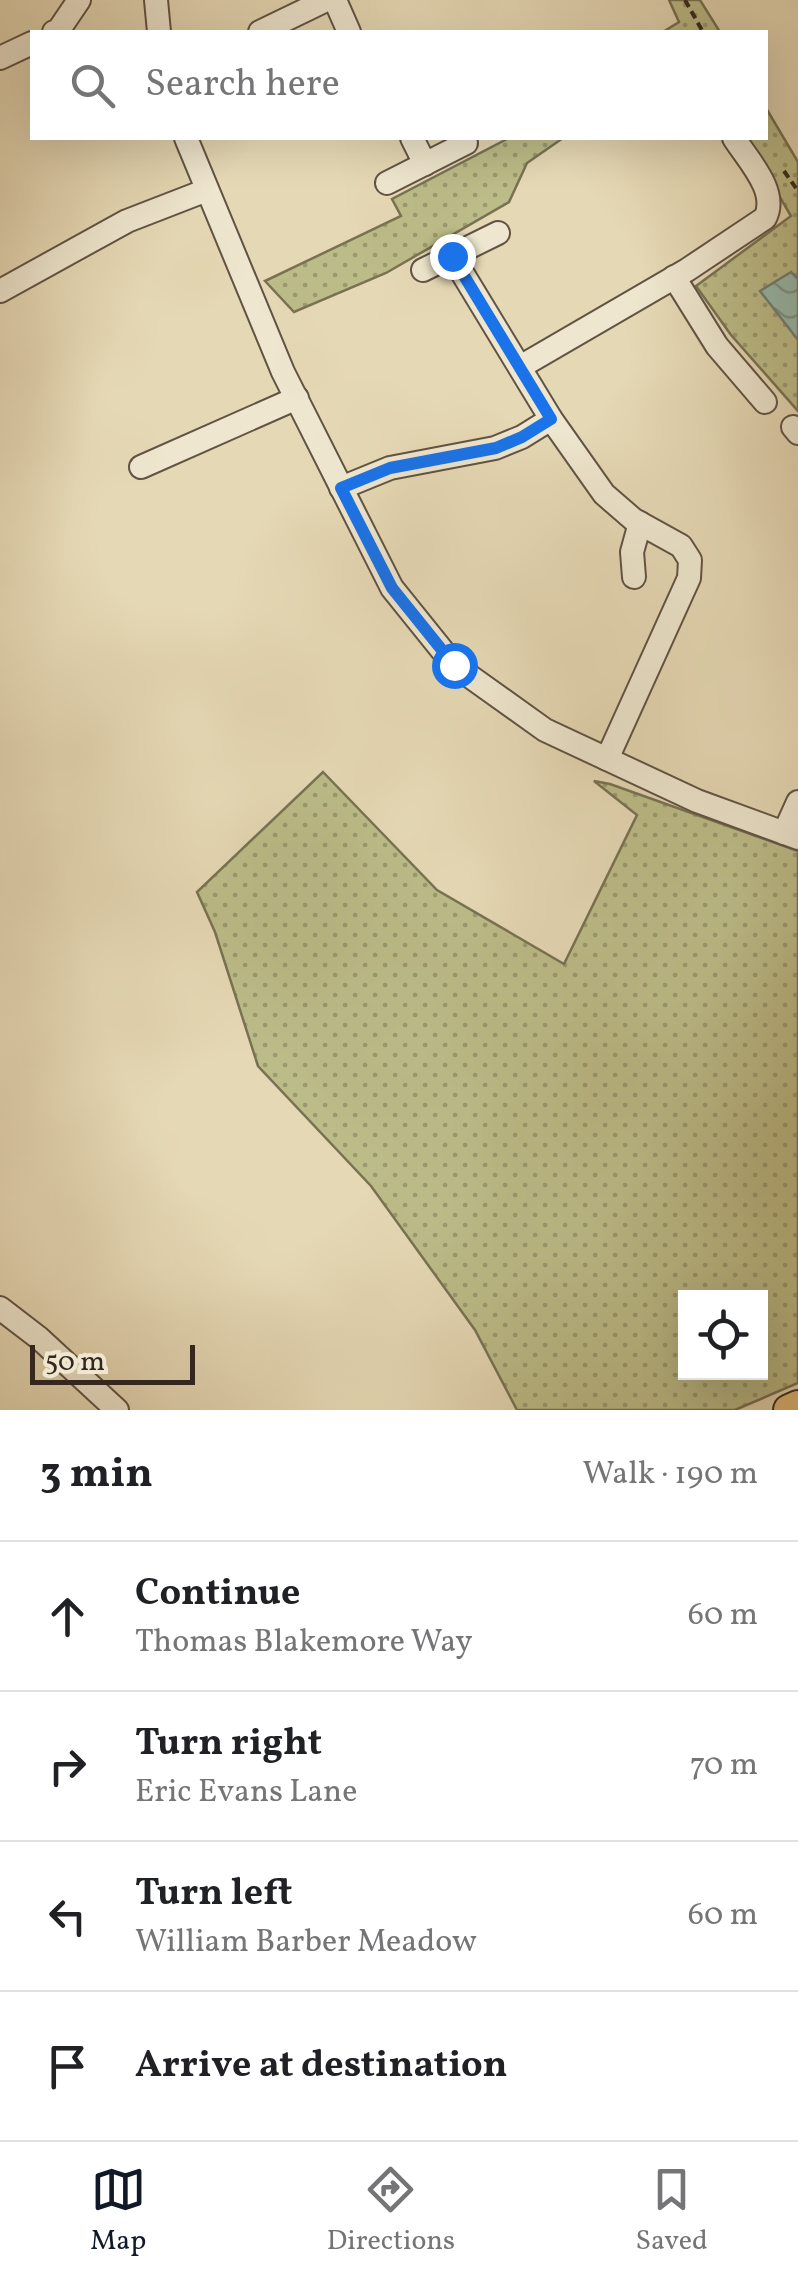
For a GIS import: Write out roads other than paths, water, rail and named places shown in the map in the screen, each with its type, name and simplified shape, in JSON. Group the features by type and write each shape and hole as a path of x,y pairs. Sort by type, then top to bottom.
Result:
{"main road":[{"path":"789,1410 798,1406"}],"street":[{"path":"58,30 79,0"},
{"path":"156,0 159,30"},
{"path":"264,30 326,0"},
{"path":"335,0 348,30"},
{"path":"0,58 30,44"},
{"path":"187,140 296,398 341,488 392,588 454,665 546,730 697,801 791,835 798,802"},
{"path":"413,140 425,164"},
{"path":"520,368 674,278 765,218 770,209 768,194 735,140"},
{"path":"387,183 466,143"},
{"path":"0,291 127,220 206,190"},
{"path":"423,270 498,233"},
{"path":"452,256 551,419 604,494 640,523 681,546 690,560 689,578 606,758"},
{"path":"674,278 717,346 766,402"},
{"path":"141,466 296,398"},
{"path":"341,488 390,468 496,448 551,419"},
{"path":"634,578 632,552 640,523"},
{"path":"0,1308 39,1338 117,1410"}],"water":[{"path":"791,272 798,279 798,340 760,291"}]}
